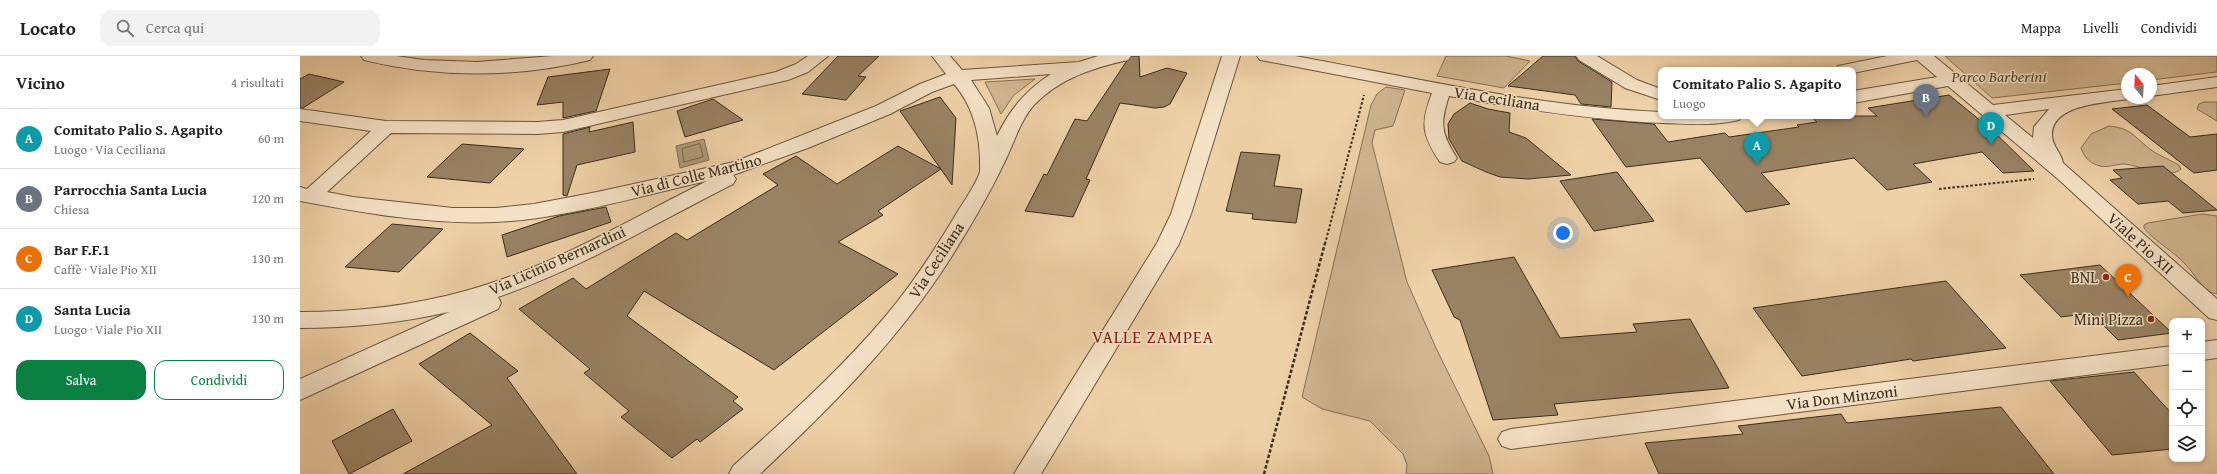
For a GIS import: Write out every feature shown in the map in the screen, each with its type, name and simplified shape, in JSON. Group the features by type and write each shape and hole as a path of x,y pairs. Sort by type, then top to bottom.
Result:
{"street":[{"path":"370,56 411,64 471,69 512,67 584,56"},
{"path":"300,115 386,127 537,128 563,126 782,76 802,68 819,56"},
{"path":"941,56 974,96 983,115 988,141 988,174"},
{"name":"Via Ceciliana","path":"742,474 839,385 893,325 934,267 988,174 1023,107 1054,80 1078,67 1122,56"},
{"path":"1027,474 1168,244 1181,214 1231,56"},
{"name":"Via Ceciliana","path":"1266,56 1522,103 1611,114 1658,117"},
{"path":"1585,56 1631,84 1658,94"},
{"path":"1856,68 1913,56"},
{"name":"Viale Pio XII","path":"1923,56 2065,175 2217,312"},
{"path":"1856,75 1876,64"},
{"name":"Via di Colle Martino","path":"306,194 353,204 453,215 496,215 534,211 597,199 739,167 775,154 882,110 926,88 958,76 1078,67"},
{"path":"1856,96 1952,80"},
{"path":"2157,90 2217,82"},
{"path":"1856,84 1917,86"},
{"path":"1442,89 1431,124 1436,140 1447,158"},
{"path":"1990,111 2121,95"},
{"name":"Viale Pio XII","path":"2065,175 2051,158 2044,145 2042,137 2044,126 2050,118 2061,109 2081,101 2100,97"},
{"path":"306,194 386,127"},
{"name":"Via Licinio Bernardini","path":"300,320 369,318 433,307 471,298 513,283 594,246 775,154"},
{"path":"300,390 567,268 594,246"},
{"path":"2205,351 2217,349"},
{"name":"Via Don Minzoni","path":"1511,439 2169,355"}],"path":[{"path":"1264,474 1343,170 1370,76"},
{"path":"1939,189 2065,175"}],"green space":[{"path":"1446,56 1506,56 1530,61 1504,88 1437,76"},
{"name":"Parco Barberini","path":"1945,56 2217,56 2217,72 2157,79 2157,68 2121,68 2121,84 1992,98"},
{"path":"1035,79 1014,95 1001,114 985,82"},
{"path":"1386,87 1405,90 1393,126 1375,130 1372,143 1407,282 1436,348 1489,456 1493,474 1406,474 1407,465 1403,454 1370,421 1322,409 1302,397 1371,105 1377,94"},
{"path":"2204,102 2217,102 2217,121 2197,109 2199,104"},
{"path":"2109,126 2121,128 2130,132 2153,152 2179,165 2181,169 2175,172 2161,173 2124,164 2104,167 2089,161 2081,148 2091,134"},
{"path":"2202,214 2217,216 2217,294 2212,293 2203,287 2190,269 2176,255 2144,228 2144,225 2148,223"}],"water":[{"path":"704,139 709,160 680,168 676,146"}],"building":[{"path":"838,56 879,56 858,76 866,77 846,100 802,94"},
{"path":"1132,56 1139,56 1140,77 1167,68 1187,73 1170,104 1164,107 1155,108 1120,103 1086,179 1090,180 1073,217 1025,211 1044,174 1047,175 1075,119 1087,121 1126,62"},
{"path":"1543,56 1575,56 1578,61 1612,82 1611,107 1581,104 1575,95 1508,86"},
{"path":"610,69 596,111 563,118 563,102 537,105 548,77"},
{"path":"309,74 344,82 303,108 300,108 300,79"},
{"path":"1949,95 1981,121 1983,121 2034,171 2003,173 1982,152 1913,164 1932,182 1887,190 1854,158 1761,173 1790,204 1746,212 1700,158 1626,167 1592,119 1654,124 1668,142 1725,133 1729,137 1799,127 1797,125 1817,122 1814,119 1856,119 1856,116 1877,116 1868,108"},
{"path":"940,97 956,118 952,185 900,111"},
{"path":"713,99 743,120 685,137 677,111"},
{"path":"1470,103 1488,109 1510,113 1509,132 1526,138 1571,175 1528,179 1500,177 1462,161 1449,139 1448,124 1454,114"},
{"path":"2147,105 2190,137 2217,134 2217,170 2194,173 2112,109"},
{"path":"633,122 635,152 577,165 567,196 563,195 563,134 590,127 589,132"},
{"path":"462,144 524,149 490,183 427,177"},
{"path":"898,146 941,169 878,211 883,215 838,242 898,274 774,370 644,291 627,316 738,397 733,401 743,409 700,442 697,439 672,458 621,417 629,411 584,373 590,369 519,309 573,278 586,289 676,233 687,240 778,185 763,174 796,156 837,184"},
{"path":"1241,152 1280,155 1274,186 1302,189 1296,223 1252,219 1253,214 1226,211"},
{"path":"2163,166 2217,210 2183,213 2168,201 2138,204 2110,180 2122,178 2113,170"},
{"path":"1617,172 1654,221 1594,231 1560,181"},
{"path":"606,207 611,222 507,257 502,235 559,216"},
{"path":"392,224 443,229 399,272 345,267"},
{"path":"1514,257 1560,338 1637,332 1633,324 1690,319 1729,388 1554,404 1558,415 1493,420 1460,320 1454,317 1432,270"},
{"path":"2100,265 2169,330 2169,333 2118,340 2091,313 2061,317 2020,275"},
{"path":"1946,281 2006,348 1913,361 1911,359 1802,376 1753,308"},
{"path":"470,333 518,371 507,378 577,474 403,474 492,425 419,364"},
{"path":"2134,372 2169,411 2169,449 2112,455 2050,381"},
{"path":"2001,407 2054,474 1659,474 1645,443 1743,434 1738,426 1841,414 1847,423"},
{"path":"393,409 412,441 349,474 332,441"}],"place":[{"name":"Parrocchia Santa Lucia","path":"1926,117"},
{"name":"Santa Lucia","path":"1991,145"},
{"name":"Comitato Palio S. Agapito","path":"1757,165"},
{"name":"BNL","path":"2106,277"},
{"name":"Bar F.F.1","path":"2128,297"},
{"name":"Mini Pizza","path":"2151,319"}],"district":[{"name":"VALLE ZAMPEA","path":"1153,336"}]}
